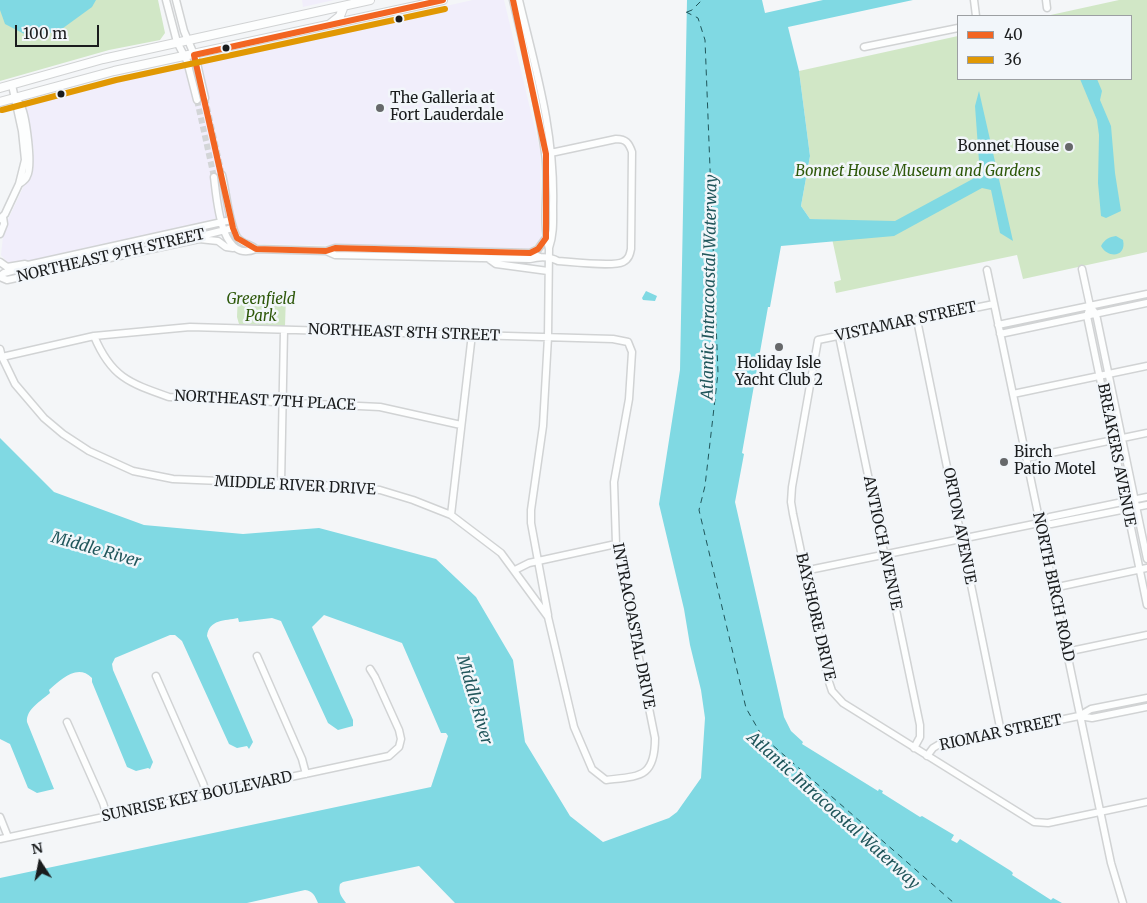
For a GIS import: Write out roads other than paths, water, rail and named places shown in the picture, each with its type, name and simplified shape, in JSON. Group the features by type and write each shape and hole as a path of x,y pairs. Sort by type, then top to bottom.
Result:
{"main road":[{"path":"0,88 103,59 343,3 370,0"},
{"path":"0,102 114,71 443,0"},
{"path":"329,25 340,16 343,3"}],"street":[{"path":"166,0 177,42 185,56 197,100"},
{"path":"176,0 187,40 194,55 205,98"},
{"path":"513,0 549,154 546,238 549,249"},
{"path":"519,0 540,87 554,185 552,238 549,249 548,337 543,426 531,510 531,523 548,617"},
{"path":"974,0 976,15"},
{"path":"1046,0 1047,8"},
{"path":"864,47 957,28"},
{"path":"0,234 4,224 2,218 19,184 28,177 30,169 29,148 21,106 12,85"},
{"path":"326,251 335,255 489,259 549,257 558,262 612,264 627,259 631,249 632,152 629,143 625,140 616,139 549,154"},
{"path":"222,175 233,228 238,238 256,250"},
{"path":"214,177 222,222"},
{"name":"NORTHEAST 9TH STREET","path":"0,262 7,266 28,265 231,220"},
{"name":"NORTHEAST 9TH STREET","path":"222,222 233,248"},
{"name":"NORTHEAST 9TH STREET","path":"28,265 25,268 4,273 0,277 5,281 199,239 205,235 233,228"},
{"path":"530,253 538,249 546,238"},
{"path":"199,239 218,241 226,247 249,252 256,250 326,251 335,248 530,253 540,257"},
{"path":"489,259 496,264 548,272"},
{"name":"BREAKERS AVENUE","path":"1082,269 1090,306 1096,314 1147,559"},
{"name":"NORTH BIRCH ROAD","path":"987,270 1079,716 1111,863 1123,903"},
{"name":"VISTAMAR STREET","path":"998,325 1147,294"},
{"path":"1000,334 1147,303"},
{"name":"VISTAMAR STREET","path":"818,340 994,304"},
{"name":"BREAKERS AVENUE","path":"1090,306 1087,316 1147,604"},
{"path":"1044,316 1046,324"},
{"name":"ORTON AVENUE","path":"917,320 1002,732"},
{"name":"NORTHEAST 8TH STREET","path":"2,357 94,336 190,327 472,334 613,339 628,342"},
{"path":"281,484 284,330"},
{"path":"450,515 472,334"},
{"name":"NORTHEAST 7TH PLACE","path":"94,336 102,354 116,372 148,390 169,397 380,407 460,425"},
{"name":"ANTIOCH AVENUE","path":"839,336 920,725 920,737 914,748"},
{"name":"BAYSHORE DRIVE","path":"818,340 791,496 804,571 826,673 832,691 843,703 1034,822 1048,823 1147,802"},
{"name":"INTRACOASTAL DRIVE","path":"628,342 632,352 629,399 614,482 616,544 655,738 654,755 649,768 637,775 628,777"},
{"name":"MIDDLE RIVER DRIVE","path":"0,349 14,384 44,418 63,434 89,451 133,472 173,479 340,486 380,490 414,500 450,515 501,553 548,617 574,727 592,769 606,780 628,777"},
{"path":"1013,394 1147,366"},
{"path":"1027,458 1147,433"},
{"path":"1039,523 1050,517 1147,497"},
{"path":"804,571 1039,523 1051,524 1147,505"},
{"path":"515,570 523,565 538,561 616,544"},
{"path":"1053,588 1147,568"},
{"path":"1066,652 1147,635"},
{"path":"257,656 302,759 306,774"},
{"name":"SUNRISE KEY BOULEVARD","path":"0,838 385,758 393,754 399,747 400,734 370,668"},
{"path":"156,676 207,795"},
{"name":"RIOMAR STREET","path":"1079,716 1090,709 1147,698"},
{"name":"RIOMAR STREET","path":"927,756 935,746 1079,716 1092,718 1147,707"},
{"path":"67,722 107,816"},
{"path":"0,817 8,837"}],"water":[{"path":"0,0 96,0 92,7 59,31 30,37 5,24 0,10"},
{"path":"687,0 762,0 765,13 823,0 913,0 788,27 799,71 810,156 801,206 810,219 895,221 980,175 975,106 979,91 1013,241 1000,233 991,190 982,188 894,236 781,246 770,307 768,307 735,502 784,717 791,731 803,742 802,744 878,791 879,789 883,791 882,793 920,817 922,816 954,835 951,840 957,843 960,839 1011,871 1012,875 1051,900 1053,898 1062,903 455,903 419,866 343,882 339,887 341,896 346,903 318,903 312,893 305,890 247,903 0,903 0,878 431,787 448,736 446,733 441,733 402,643 324,615 312,627 353,720 353,726 338,730 328,723 281,621 272,618 239,622 238,618 214,624 208,630 207,636 253,742 249,749 247,746 237,748 229,744 182,641 175,635 170,635 115,658 112,664 153,762 150,769 136,771 127,767 92,678 81,672 69,675 49,690 50,693 31,709 27,717 27,722 54,789 37,793 28,788 10,744 0,739 0,438 54,492 144,525 243,534 319,528 436,559 476,597 513,660 525,742 570,816 603,842 669,818 677,812 701,778 705,718 684,609 659,504 680,370"},
{"path":"1080,80 1097,80 1102,91 1100,100 1111,126 1115,173 1121,211 1106,218 1101,216 1098,183 1099,135 1097,120"},
{"path":"1116,236 1123,240 1122,250 1116,254 1108,253 1101,246 1107,239"},
{"path":"646,291 657,296 655,301 643,300 642,298"}],"tunnel":[{"path":"205,98 222,175"},
{"path":"197,100 214,177"}],"place":[{"name":"The Galleria at Fort Lauderdale","path":"380,108"},
{"name":"Bonnet House","path":"1069,147"},
{"name":"Holiday Isle Yacht Club 2","path":"779,347"},
{"name":"Birch Patio Motel","path":"1004,462"}],"park label":[{"name":"Bonnet House Museum and Gardens","path":"918,172"},
{"name":"Greenfield Park","path":"261,308"}],"water label":[{"name":"Atlantic Intracoastal Waterway","path":"710,287"},
{"name":"Middle River","path":"96,550"},
{"name":"Middle River","path":"474,700"},
{"name":"Atlantic Intracoastal Waterway","path":"833,811"}]}
